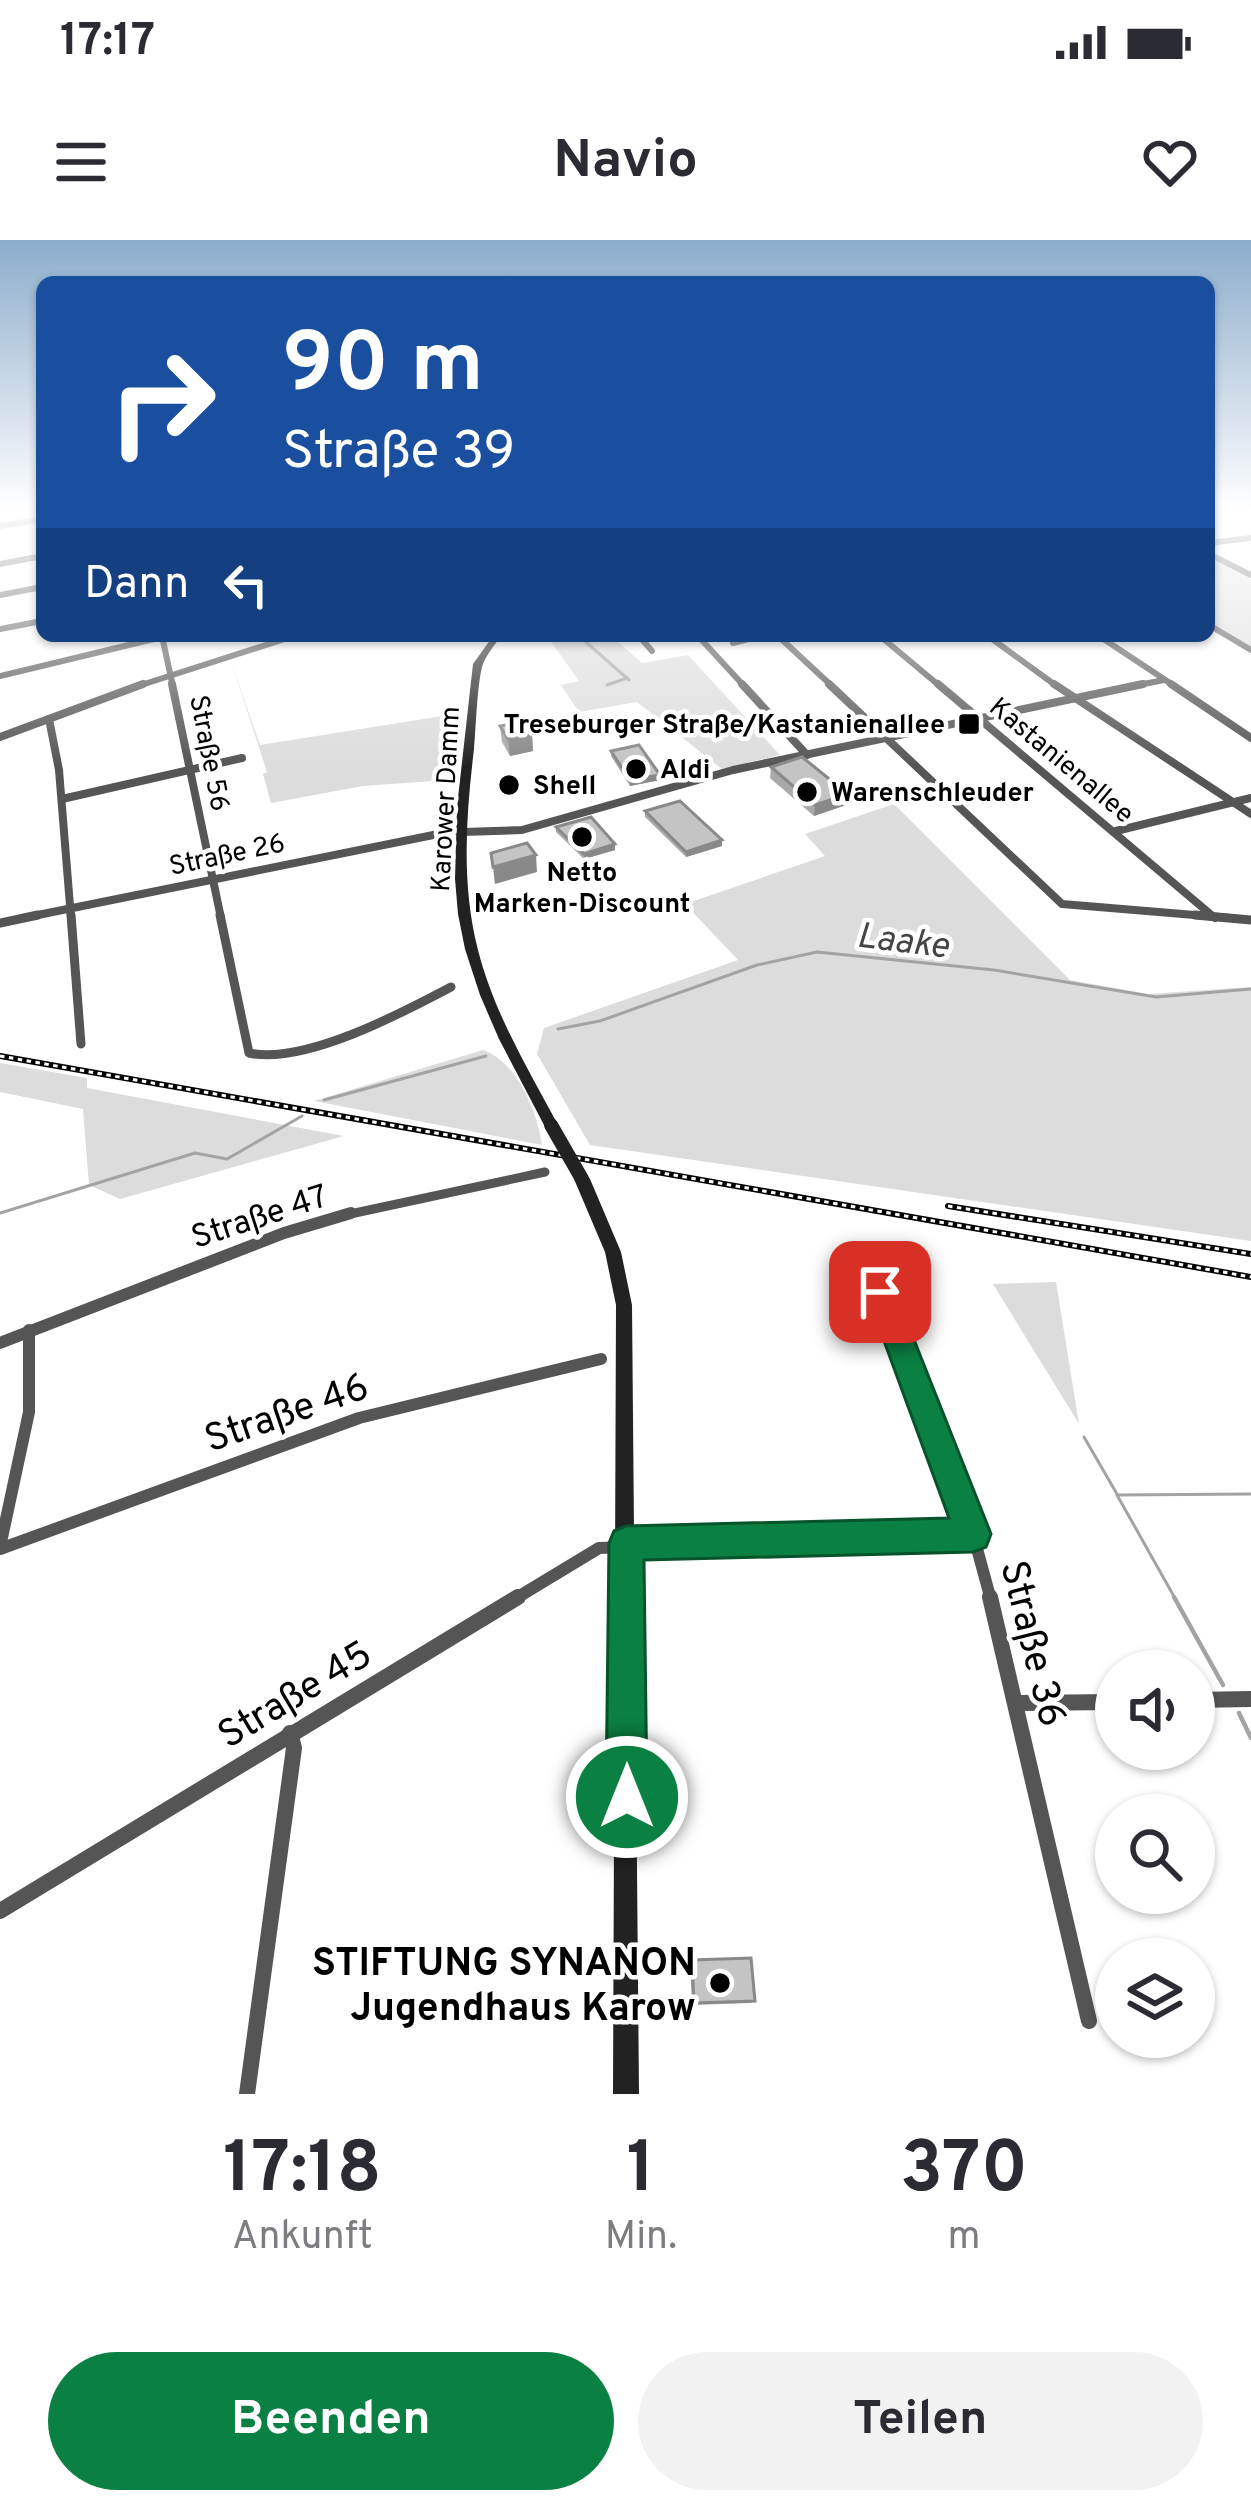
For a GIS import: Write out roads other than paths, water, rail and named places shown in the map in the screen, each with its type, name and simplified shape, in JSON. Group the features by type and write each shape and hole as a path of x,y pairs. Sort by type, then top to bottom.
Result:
{"main road":[{"name":"Karower Damm","path":"493,642 478,664 463,830 461,888 471,951 509,1047 582,1179 613,1252 624,1305 626,2094"}],"street":[{"path":"0,629 36,622"},
{"path":"1215,629 1251,650"},
{"path":"0,676 141,642"},
{"name":"Straße 56","path":"163,642 249,1052 266,1058 338,1036 451,987"},
{"path":"0,737 275,642"},
{"path":"644,642 652,651"},
{"path":"703,642 807,755"},
{"path":"784,642 1062,904 1251,920"},
{"name":"Kastanienallee","path":"887,642 1215,917"},
{"path":"996,642 1073,699 1251,814"},
{"path":"1109,642 1251,738"},
{"name":"Straße 26","path":"0,923 463,830 522,830 718,774 1165,680"},
{"path":"49,719 62,799 81,1044"},
{"path":"62,799 242,758"},
{"path":"1115,831 1251,799"},
{"name":"Straße 47","path":"0,1343 284,1233 384,1203 545,1172"},
{"name":"Straße 36","path":"880,1292 973,1534 1019,1703 1089,2021"},
{"path":"0,1548 26,1427 33,1355 29,1330"},
{"name":"Straße 46","path":"0,1548 359,1418 601,1359"},
{"path":"626,1543 973,1534"},
{"name":"Straße 45","path":"0,1911 599,1548 626,1543"},
{"path":"1215,1700 1251,1699"},
{"path":"1019,1703 1095,1702"},
{"path":"247,2094 295,1748 290,1733"}],"waterway":[{"path":"586,642 627,678"},
{"path":"607,685 627,678"},
{"name":"Laake","path":"558,1029 600,1021 757,965 817,952 994,970 1156,997 1251,989"},
{"name":"Laake","path":"324,1100 486,1056"},
{"name":"Laake","path":"0,1213 195,1153 227,1159 302,1116"},
{"path":"1084,1437 1117,1494"},
{"path":"1176,1600 1117,1495 1251,1494"},
{"path":"1174,1597 1223,1685"},
{"path":"1239,1713 1251,1738"}],"railway":[{"path":"0,1056 1251,1277"},
{"path":"948,1206 1251,1254"}],"place":[{"name":"Treseburger Straße/Kastanienallee","path":"969,724"},
{"name":"Aldi","path":"636,769"},
{"name":"Shell","path":"509,785"},
{"name":"Warenschleuder","path":"807,792"},
{"name":"Netto Marken-Discount","path":"582,837"},
{"name":"STIFTUNG SYNANON Jugendhaus Karow","path":"720,1983"}]}
